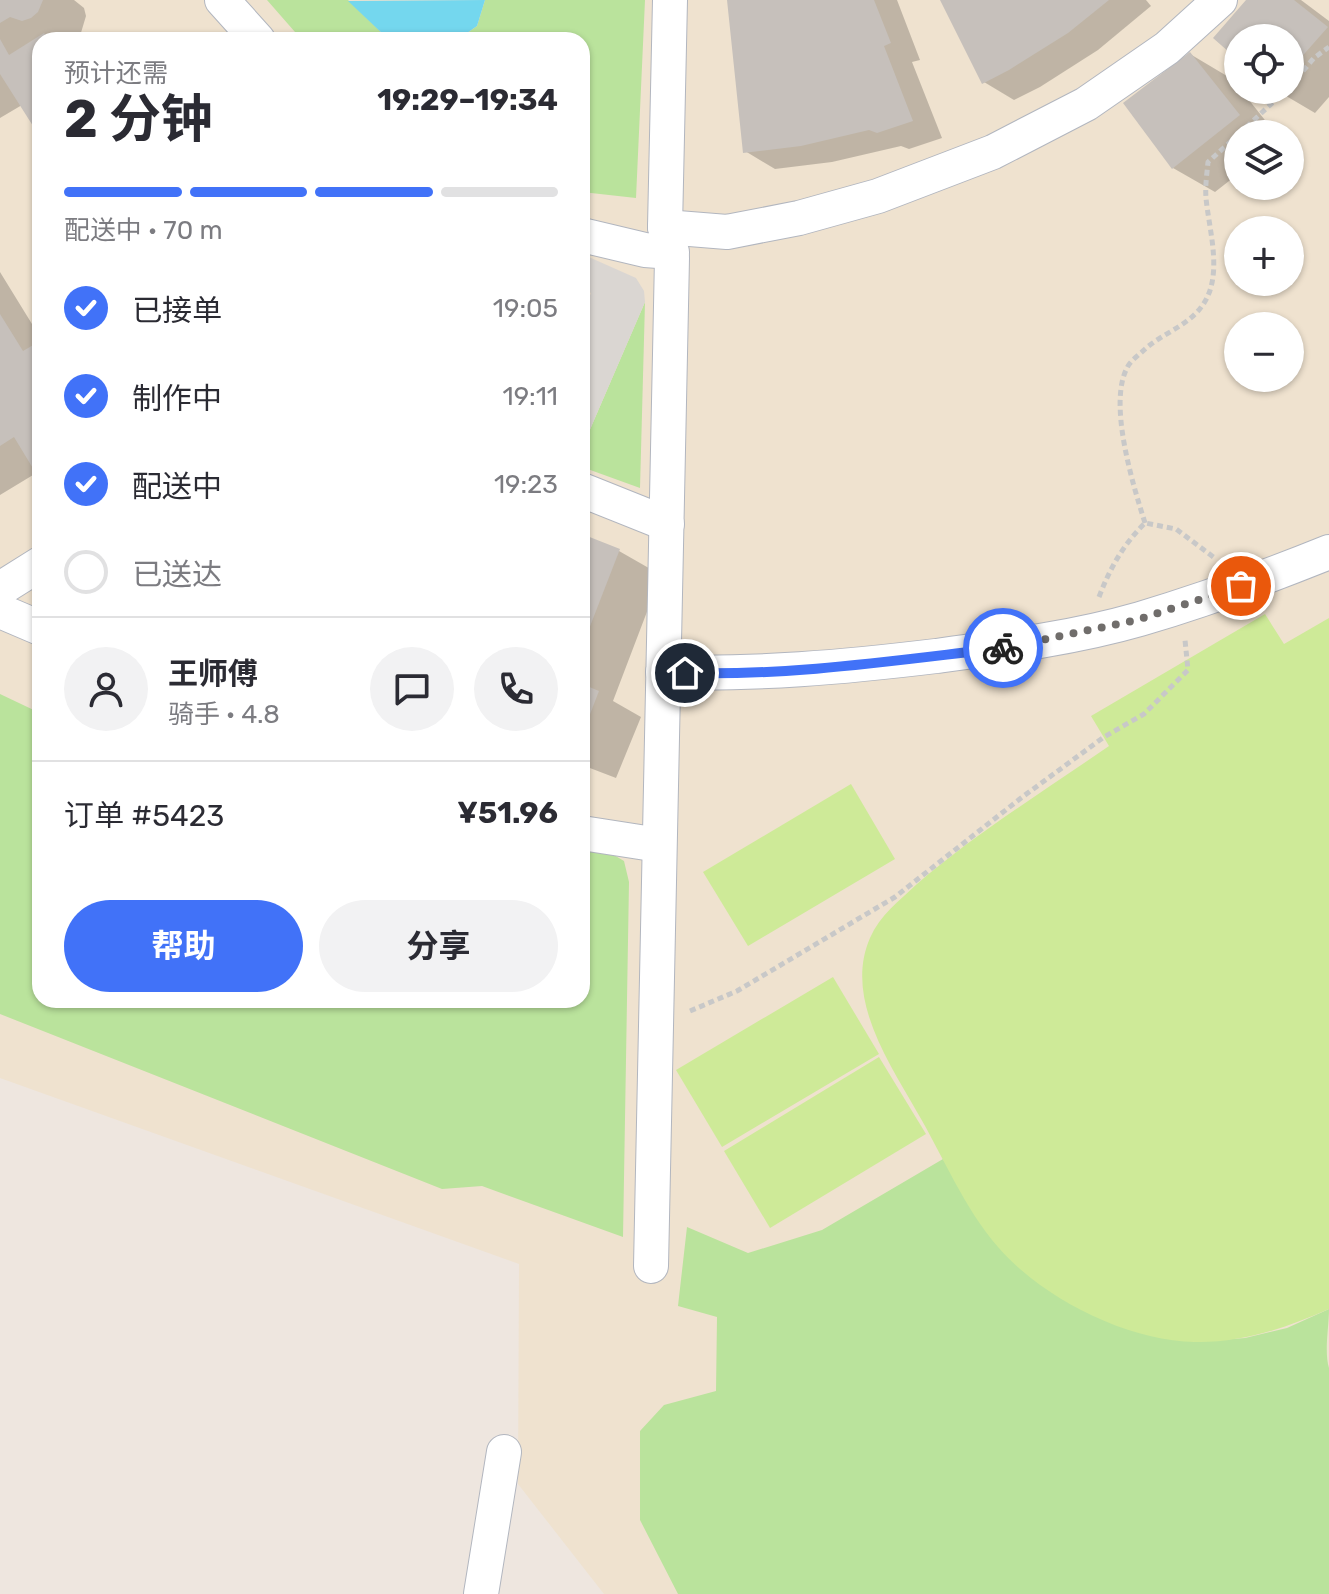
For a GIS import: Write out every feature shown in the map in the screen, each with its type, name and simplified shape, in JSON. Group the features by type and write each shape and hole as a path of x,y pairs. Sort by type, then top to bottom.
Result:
{"street":[{"path":"222,0 251,32"},
{"path":"651,1266 667,524 670,0"},
{"path":"590,237 645,250 669,240 799,218 878,196 993,152 1086,104 1167,48 1220,0"},
{"path":"590,493 667,524"},
{"path":"663,672 729,674 835,668 1014,646 1137,620 1241,586 1329,552"},
{"path":"0,589 32,569"},
{"path":"0,611 32,625"},
{"path":"590,834 659,845"},
{"path":"481,1594 504,1452"}],"path":[{"path":"1304,70 1329,47"},
{"path":"1254,120 1271,104"},
{"path":"1145,523 1118,407 1127,367 1147,347 1203,306 1213,278 1211,232 1205,195 1208,162 1224,148"},
{"path":"1145,523 1176,529 1212,555 1241,586"},
{"path":"1085,631 1109,571 1127,542 1145,523"},
{"path":"656,1026 737,991 895,897 1021,798 1104,737 1144,714 1188,670 1181,606"}],"shaded area":[{"path":"0,0 1329,0 1329,1594 604,1594 518,1484 519,1264 0,1078"},
{"path":"590,258 636,278 644,291 645,302 590,429 590,295"}],"green space":[{"path":"267,0 348,0 381,32 295,32"},
{"path":"485,0 645,0 636,198 590,193 590,32 468,32 477,26"},
{"path":"645,302 640,488 590,470 590,429"},
{"path":"1265,614 1284,644 1329,618 1329,1309 1247,1337 1212,1342 1169,1340 1114,1325 1062,1299 1016,1266 998,1247 964,1199 883,1051 866,1006 862,983 863,961 879,922 917,884 987,830 1109,746 1091,716"},
{"path":"0,694 32,709 32,1008 590,1008 590,844 597,845 624,861 629,882 623,1237 482,1186 442,1189 0,1014"},
{"path":"851,784 895,859 748,946 703,872"},
{"path":"833,977 879,1054 722,1147 676,1070"},
{"path":"879,1057 926,1134 770,1228 724,1151"},
{"path":"943,1159 974,1212 1194,1342 1245,1338 1287,1328 1329,1309 1329,1594 678,1594 640,1520 640,1431 664,1405 716,1391 717,1317 678,1306 687,1227 748,1253 822,1230"}],"water":[{"path":"485,0 477,26 468,32 381,32 348,1"}],"building":[{"path":"0,0 43,0 38,12 31,18 22,21 10,17 0,23"},
{"path":"727,0 874,0 891,43 884,46 913,121 877,133 869,130 801,146 743,153"},
{"path":"940,0 1109,0 1068,33 982,84"},
{"path":"1246,0 1294,0 1328,27 1304,54 1304,24 1225,24"},
{"path":"1224,25 1224,48 1213,38"},
{"path":"0,39 9,55 32,41 32,124 0,74"},
{"path":"1190,52 1224,95 1224,104 1231,104 1240,115 1234,120 1224,120 1224,128 1172,169 1123,103"},
{"path":"0,314 23,351 32,346 32,467 14,437 0,446"},
{"path":"590,537 620,549 590,626"},
{"path":"590,687 599,691 590,714"}],"way so far":[{"path":"1003,648 1137,620 1241,586"}],"route":[{"path":"685,673 729,674 835,668 1003,648"}]}
